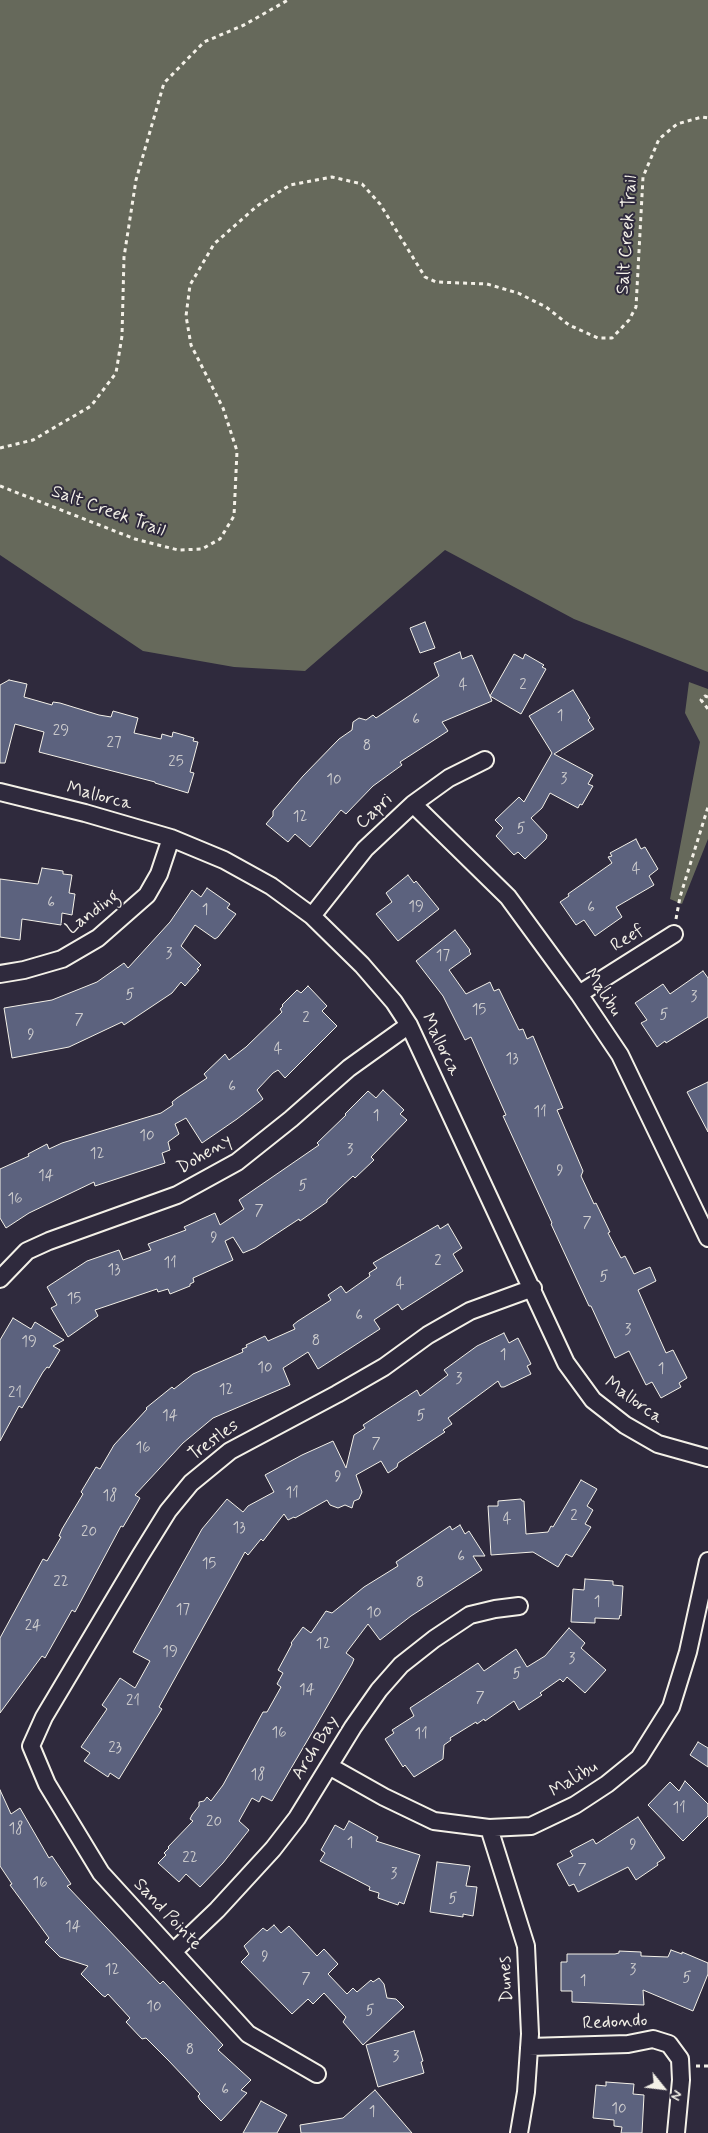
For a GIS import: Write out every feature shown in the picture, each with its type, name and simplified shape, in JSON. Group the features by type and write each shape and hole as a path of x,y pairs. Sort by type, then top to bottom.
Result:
{"street":[{"name":"Capri","path":"312,916 365,848 413,804 449,778 484,760"},
{"name":"Mallorca","path":"0,792 85,813 171,838 224,860 271,886 312,916 362,965 394,1002 409,1025 533,1288 566,1364 593,1400 625,1425 658,1444 708,1458"},
{"name":"Malibu","path":"413,804 508,896 579,994 620,1055 708,1238"},
{"name":"Landing","path":"0,974 24,970 62,959 98,938 147,895 159,874 171,838"},
{"name":"Reef","path":"579,994 674,934"},
{"name":"Doheny","path":"0,1279 28,1251 49,1240 177,1196 237,1162 292,1119 349,1068 409,1025"},
{"name":"Trestles","path":"31,1746 44,1717 140,1556 168,1511 191,1483 230,1451 384,1367 444,1325 470,1311 533,1288"},
{"name":"Malibu","path":"328,1766 384,1798 434,1821 489,1828 531,1826 583,1800 607,1784 639,1758 671,1707 688,1652 708,1561"},
{"name":"Arch Bay","path":"174,1952 217,1910 273,1849 297,1818 328,1766 379,1690 401,1665 434,1639 470,1615 519,1606"},
{"name":"Sand Pointe","path":"31,1746 47,1784 101,1872 248,2034 317,2074"},
{"name":"Dunes","path":"489,1828 526,1946 529,2047 526,2092 519,2133"},
{"name":"Redondo","path":"529,2047 628,2044 653,2039 669,2044 680,2059 682,2080 676,2133"}],"path":[{"path":"0,448 34,440 91,406 116,373 122,336 124,257 136,180 164,83 204,42 244,25 288,0"},
{"name":"Salt Creek Trail","path":"0,486 135,539 178,550 202,549 220,539 234,516 237,451 223,408 191,345 186,316 190,285 214,244 257,206 290,185 332,177 362,184 380,204 425,276 436,282 487,284 518,293 546,307 569,325 598,338 612,338 629,320 636,308 643,177 659,139 677,124 702,117 708,118"},
{"path":"708,697 705,696 701,700 708,710"},
{"path":"674,934 680,897 708,806"}],"green space":[{"path":"0,0 708,0 708,672 574,619 445,550 305,671 234,667 143,651 0,555"},
{"path":"689,682 708,689 708,839 682,904 670,899 700,742 685,713"}],"building":[{"path":"425,622 435,648 420,653 410,628"},
{"path":"460,652 462,659 472,655 492,701 442,722 448,731 400,762 402,765 373,786 346,814 341,810 310,847 295,834 288,842 266,824 273,816 273,811 303,776 339,739 352,730 353,722 359,718 366,720 373,715 376,718 439,676 434,663"},
{"path":"514,654 523,659 525,654 544,665 542,667 546,669 521,714 490,696"},
{"path":"9,680 27,684 24,697 52,705 53,702 60,703 99,715 111,717 113,711 138,718 134,733 161,739 162,734 172,737 173,732 194,738 193,741 198,742 190,772 194,773 188,793 155,782 39,752 44,732 15,724 5,763 0,763 0,685"},
{"path":"573,690 590,718 588,720 594,729 554,754 593,775 588,784 593,786 582,805 580,804 578,808 550,793 542,808 531,818 547,835 546,839 525,859 518,852 514,855 496,836 503,828 495,820 519,797 524,802 552,753 529,716"},
{"path":"636,839 641,849 645,847 658,869 649,876 654,885 616,907 622,917 595,936 584,920 576,925 560,902 569,896 568,894 612,863 608,857 612,856 610,853"},
{"path":"42,868 63,871 63,874 72,875 69,893 75,894 72,915 62,913 61,925 22,919 20,940 0,937 0,879 38,884"},
{"path":"408,875 414,883 416,881 439,909 398,941 376,914 392,902 386,893"},
{"path":"207,888 230,904 227,908 236,914 215,939 195,925 181,946 201,965 185,986 181,982 172,993 124,1025 122,1022 69,1047 12,1058 4,1008 52,1000 97,982 124,963 128,968 170,922 192,890 201,897"},
{"path":"455,930 471,954 449,970 466,994 490,982 494,991 499,989 519,1030 523,1029 527,1039 533,1036 563,1108 557,1110 583,1171 581,1176 610,1232 608,1233 621,1258 625,1256 634,1274 650,1267 656,1281 638,1290 666,1353 673,1350 687,1378 679,1383 681,1387 661,1398 652,1382 646,1385 629,1351 615,1358 551,1224 503,1116 506,1115 471,1037 465,1040 443,996 416,961"},
{"path":"703,971 708,978 708,1017 657,1047 641,1023 647,1020 635,1003 663,984 670,994"},
{"path":"308,986 327,1006 322,1011 337,1026 285,1078 278,1070 273,1073 257,1090 263,1099 202,1143 186,1118 175,1124 179,1134 168,1142 170,1150 162,1153 165,1163 95,1186 94,1182 29,1213 6,1228 0,1218 0,1169 29,1156 28,1154 47,1144 49,1149 62,1143 161,1113 173,1105 172,1102 177,1098 207,1078 204,1074 225,1054 229,1060 246,1047 282,1012 280,1009 282,1005 297,990 301,993"},
{"path":"708,1082 708,1132 687,1092"},
{"path":"383,1090 404,1110 400,1114 407,1120 371,1157 374,1160 355,1178 353,1176 327,1202 300,1221 299,1219 255,1248 243,1253 233,1237 225,1241 233,1260 193,1278 194,1282 190,1286 170,1294 168,1289 158,1292 157,1289 95,1310 98,1316 68,1337 51,1308 57,1305 47,1287 87,1261 119,1250 123,1260 151,1250 148,1244 186,1230 184,1227 215,1213 220,1225 244,1209 239,1200 319,1145 317,1143 368,1091 376,1098"},
{"path":"448,1224 462,1248 453,1254 463,1271 402,1310 398,1304 374,1320 380,1329 318,1369 308,1352 283,1368 290,1385 213,1418 183,1443 135,1495 140,1498 123,1527 121,1526 75,1612 72,1610 45,1658 42,1656 0,1713 0,1638 43,1559 47,1561 61,1537 59,1536 62,1529 83,1494 81,1492 96,1467 100,1469 114,1445 146,1408 172,1387 174,1389 193,1374 243,1352 242,1349 247,1347 246,1345 265,1336 268,1341 295,1329 293,1325 331,1300 328,1295 341,1286 346,1293 370,1276 369,1273 377,1268 373,1263 438,1225 440,1229"},
{"path":"13,1318 31,1329 35,1322 64,1340 53,1346 60,1350 49,1368 47,1367 43,1372 22,1408 19,1406 0,1441 0,1340"},
{"path":"504,1333 509,1343 518,1338 531,1364 527,1366 531,1374 504,1387 501,1387 498,1381 448,1418 452,1424 443,1430 445,1432 398,1463 397,1467 388,1473 381,1461 356,1475 362,1492 359,1499 354,1501 352,1508 345,1505 338,1508 330,1505 327,1500 295,1518 288,1520 284,1514 263,1541 261,1539 248,1555 245,1552 159,1707 162,1709 119,1779 110,1773 108,1777 84,1761 90,1753 81,1747 107,1709 102,1705 120,1678 135,1688 150,1661 133,1652 202,1529 227,1499 243,1512 248,1506 274,1492 265,1475 333,1441 346,1468 354,1435 365,1428 363,1425 417,1390 420,1396 448,1375 444,1370 477,1346"},
{"path":"581,1480 597,1489 587,1506 593,1510 585,1524 591,1527 572,1557 566,1554 558,1567 533,1552 491,1555 488,1506 498,1506 498,1501 521,1499 524,1501 526,1534 548,1532 551,1526 553,1527"},
{"path":"460,1525 465,1534 469,1531 485,1556 473,1556 482,1570 411,1616 380,1640 368,1624 346,1653 354,1659 352,1664 272,1801 262,1796 259,1802 252,1798 239,1821 249,1830 223,1863 200,1887 186,1874 179,1882 158,1863 166,1855 164,1853 168,1847 193,1821 190,1819 199,1806 199,1802 204,1801 207,1797 211,1801 223,1785 263,1712 267,1712 281,1687 277,1684 283,1673 278,1670 291,1643 303,1627 311,1633 326,1611 332,1613 364,1587 398,1566 396,1562 450,1526 452,1530"},
{"path":"585,1579 613,1581 613,1585 623,1586 621,1616 619,1619 595,1618 595,1623 571,1622 573,1589 584,1590"},
{"path":"569,1628 585,1643 581,1648 606,1670 585,1693 567,1677 563,1682 560,1679 540,1693 542,1695 519,1710 514,1701 485,1721 484,1719 477,1724 476,1722 450,1738 451,1740 444,1745 443,1759 414,1777 405,1765 403,1767 385,1739 394,1733 392,1730 414,1716 410,1708 478,1663 484,1671 516,1649 527,1667 545,1656"},
{"path":"698,1742 708,1748 708,1767 690,1755"},
{"path":"685,1781 708,1804 708,1816 683,1841 648,1805 670,1782 679,1791"},
{"path":"0,1790 11,1814 20,1808 49,1858 52,1856 71,1884 67,1886 160,1984 163,1981 223,2045 218,2050 251,2080 241,2090 247,2093 221,2121 200,2100 198,2096 200,2094 169,2061 146,2038 142,2039 126,2022 130,2018 108,1994 105,1997 102,1995 81,1974 88,1966 60,1957 45,1942 49,1938 10,1885 12,1884 0,1866"},
{"path":"638,1817 665,1858 657,1863 658,1865 636,1880 628,1867 578,1892 574,1884 569,1886 557,1864 573,1856 570,1851 593,1839 596,1844"},
{"path":"349,1821 378,1837 376,1841 420,1855 404,1904 399,1902 398,1905 378,1898 379,1893 369,1890 370,1887 320,1861 325,1853 321,1850 335,1825 344,1830"},
{"path":"437,1862 470,1866 466,1886 477,1887 473,1916 463,1914 463,1917 430,1912"},
{"path":"274,1925 281,1933 289,1926 317,1956 324,1949 338,1964 328,1974 347,1994 353,1988 357,1992 371,1980 373,1982 379,1978 384,1984 387,1998 396,1999 404,2007 363,2045 343,2022 346,2017 324,1993 313,2004 308,1999 292,2014 241,1962 249,1954 244,1946 263,1928 267,1931"},
{"path":"671,1950 682,1954 682,1952 708,1963 708,1974 693,2011 643,1990 644,2005 572,2002 572,1991 561,1991 561,1962 567,1962 567,1954 615,1954 619,1953 619,1951 641,1952 641,1956 668,1957"},
{"path":"414,2031 423,2061 421,2062 424,2073 378,2087 366,2045"},
{"path":"606,2082 634,2084 633,2094 644,2095 642,2133 621,2133 622,2127 614,2126 614,2120 593,2118 596,2085 606,2086"},
{"path":"375,2090 412,2133 301,2133 300,2125 343,2118"},
{"path":"261,2101 287,2115 277,2133 243,2133"}]}
